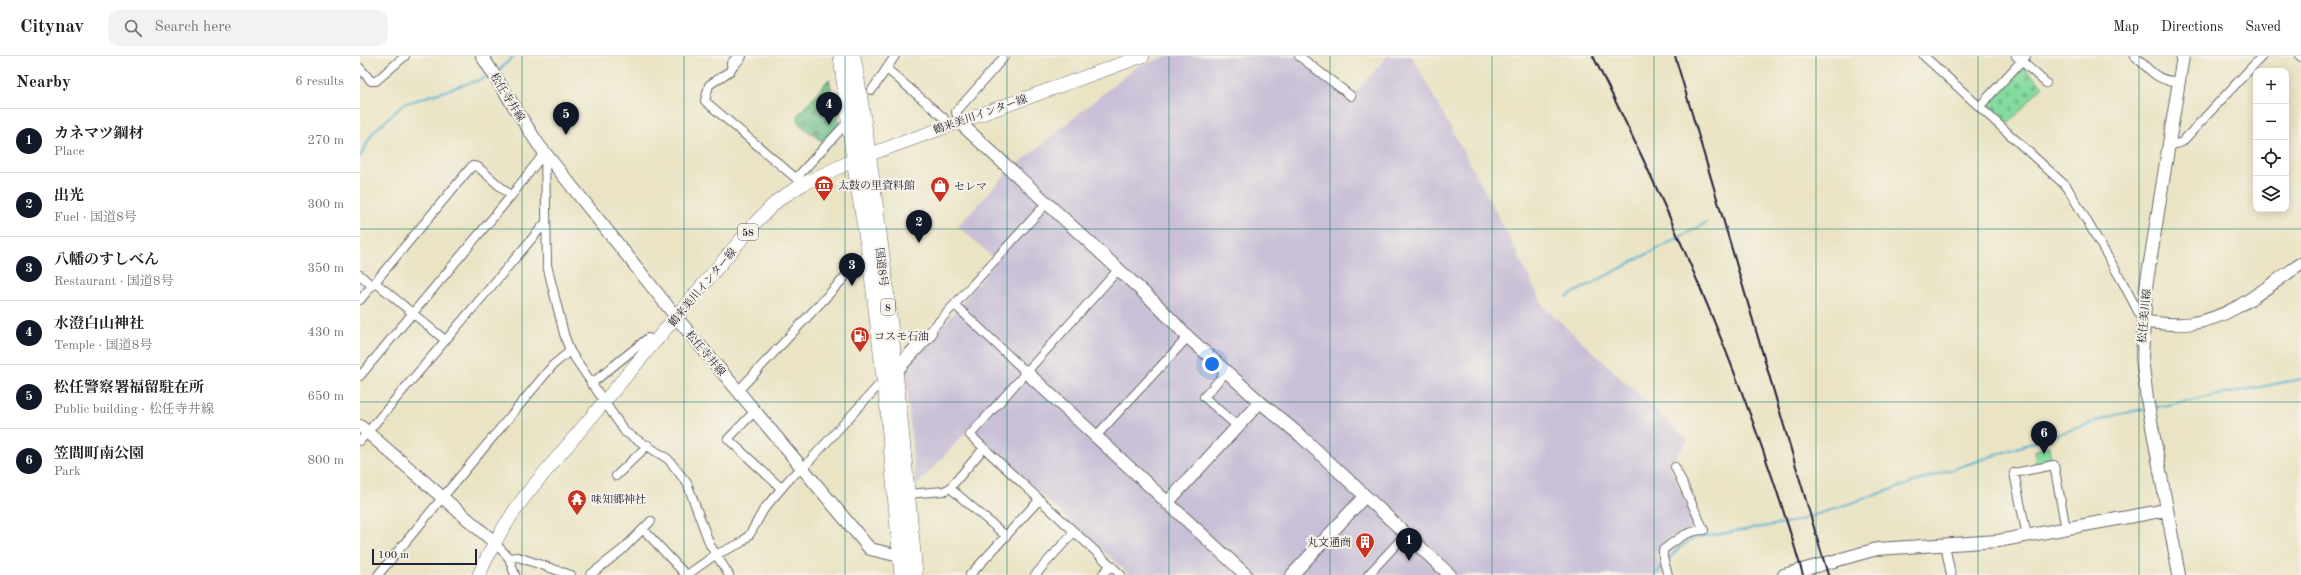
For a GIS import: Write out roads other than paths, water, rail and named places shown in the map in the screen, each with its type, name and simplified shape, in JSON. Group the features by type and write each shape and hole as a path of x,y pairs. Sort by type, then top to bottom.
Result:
{"highway":[{"name":"国道8号","path":"841,56 854,160 870,258 907,558 915,575"},
{"name":"国道8号","path":"853,56 870,153 899,367 907,494 907,558 902,575"}],"main road":[{"name":"鶴来美川インター線","path":"479,575 494,542 511,514 658,341 755,223 778,200 798,184 870,153 1143,56"}],"street":[{"path":"360,68 371,81 376,81 405,56"},
{"name":"松任寺井線","path":"482,56 545,152 677,318 870,549 907,558"},
{"path":"872,90 895,56"},
{"path":"1299,56 1351,96"},
{"path":"1924,56 2067,187 2122,281 2144,322 2191,324 2205,321 2241,305 2301,264"},
{"path":"2135,56 2157,77 2166,82 2179,82"},
{"name":"松任美川線","path":"2179,575 2166,510 2142,358 2146,288 2170,146 2183,56"},
{"path":"2170,146 2182,142 2262,56"},
{"path":"953,124 956,112 1003,57"},
{"path":"1980,106 2021,58 2046,83"},
{"path":"737,60 730,71 709,85 705,101 798,184"},
{"path":"887,69 1047,203 1155,303 1188,337 1260,402 1301,436 1405,535 1450,575"},
{"path":"798,184 799,175 844,126"},
{"path":"360,376 512,196 545,152"},
{"path":"545,152 547,265 564,334 570,351 604,404 625,432 648,445 668,459 687,483 715,555 729,575"},
{"path":"360,300 472,166 478,166 512,196"},
{"path":"899,367 1047,203"},
{"path":"515,575 508,558 494,542 443,498 362,433 445,340 546,222"},
{"path":"738,391 860,261 870,258"},
{"path":"1118,270 970,434 1121,575"},
{"path":"360,275 413,313 445,340"},
{"path":"955,305 1167,504 1246,575"},
{"path":"899,367 931,336 933,328"},
{"path":"1096,436 1188,337"},
{"path":"591,384 648,338 658,341"},
{"path":"378,575 553,365 570,351"},
{"path":"1227,371 1204,397 1237,426"},
{"path":"643,529 687,575 715,555 740,543 750,534 764,509 792,476 803,468 878,386"},
{"path":"1167,504 1260,402"},
{"path":"754,411 728,439 782,488"},
{"path":"616,476 648,445"},
{"path":"907,494 944,491 950,488 984,448"},
{"path":"2027,536 2014,473 2054,465 2066,529"},
{"path":"1668,571 1663,558 1663,550 1680,536 1692,530 1704,530 1675,467"},
{"path":"950,488 1006,536"},
{"path":"1292,575 1364,496"},
{"path":"970,575 1039,500"},
{"path":"1784,575 1878,549 1998,541 2166,510"},
{"path":"590,575 622,550 651,521"},
{"path":"1035,575 1074,532"},
{"path":"1368,575 1405,535"},
{"path":"1945,545 1951,575"},
{"path":"508,558 518,557 571,575"},
{"path":"1102,575 1111,565"}],"waterway":[{"path":"498,71 514,56"},
{"path":"360,157 373,132 404,104 488,77"},
{"path":"1566,297 1706,223"},
{"path":"2152,408 2301,379"},
{"path":"1666,562 1680,547 1696,538 1797,521 2116,415 2144,409"},
{"path":"1655,575 1663,565"}],"railway":[{"path":"1593,56 1654,182 1710,311 1760,442 1803,575"},
{"path":"1675,56 1828,575"}],"place":[{"name":"水澄白山神社","path":"829,125"},
{"name":"松任警察署福留駐在所","path":"566,135"},
{"name":"太鼓の里資料館","path":"824,202"},
{"name":"セレマ","path":"940,203"},
{"name":"出光","path":"919,243"},
{"name":"八幡のすしべん","path":"852,286"},
{"name":"コスモ石油","path":"860,353"},
{"name":"笠間町南公園","path":"2044,454"},
{"name":"味知郷神社","path":"577,516"},
{"name":"丸文通商","path":"1365,559"},
{"name":"カネマツ鋼材","path":"1409,561"}]}
